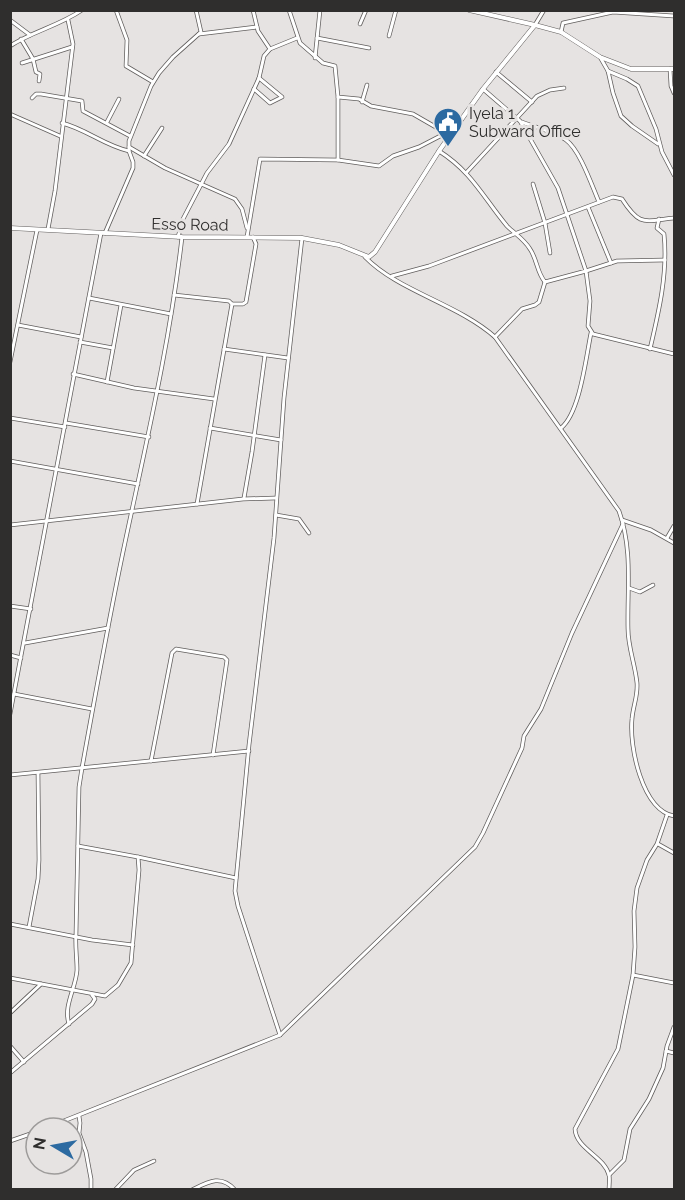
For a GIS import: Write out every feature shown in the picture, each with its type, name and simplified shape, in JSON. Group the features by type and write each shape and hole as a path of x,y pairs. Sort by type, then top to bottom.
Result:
{"street":[{"path":"10,46 21,39 68,20 82,10"},
{"path":"116,10 127,39 126,66 153,82"},
{"path":"10,714 66,425 73,374 103,233 133,168 129,149 130,136 153,82 173,57 199,34 202,28 196,10"},
{"path":"289,10 301,45 323,63 335,66 338,97 338,160"},
{"path":"315,58 320,10"},
{"path":"360,24 366,10"},
{"path":"389,36 396,10"},
{"path":"469,10 561,32 600,57 631,69 672,69 671,87 675,93"},
{"path":"365,257 372,256 375,252 448,135 535,25 544,10"},
{"path":"253,11 256,27 270,50"},
{"path":"561,32 563,23 613,12 675,16"},
{"path":"10,20 30,35"},
{"path":"47,231 72,47 72,34 68,20"},
{"path":"199,34 256,27"},
{"path":"69,1024 68,1012 77,970 75,935 82,768 171,314 183,219 201,183 229,144 259,78 264,56 270,50 297,38"},
{"path":"317,38 369,48"},
{"path":"21,39 33,59 36,72 40,74 39,81"},
{"path":"22,63 72,47"},
{"path":"600,57 609,71 613,93 621,116 660,145"},
{"path":"609,71 638,86 656,129 660,145 674,174"},
{"path":"496,72 532,102"},
{"path":"254,89 270,103 282,97 259,78"},
{"path":"362,102 367,85"},
{"path":"466,173 543,92 564,88"},
{"path":"483,89 519,119 568,142 598,202"},
{"path":"32,98 36,94 41,94 82,101 83,111 130,136"},
{"path":"338,97 351,97 371,106 403,111 420,117 448,135"},
{"path":"107,122 120,99"},
{"path":"10,114 60,136"},
{"path":"519,119 558,188 586,271 590,301 588,326 591,333 576,405 561,428"},
{"path":"62,123 78,128 110,145 129,149 165,168 235,199 242,209 248,235"},
{"path":"144,156 162,128"},
{"path":"248,235 260,159 338,160 379,166 393,156 448,135"},
{"path":"439,151 466,173 531,250 545,282 538,302 522,309 495,337"},
{"path":"532,184 545,223 550,253"},
{"path":"391,276 429,266 567,213 618,197 622,199 631,214 638,219 652,221 675,218"},
{"path":"588,207 611,263"},
{"path":"650,349 661,303 665,260 664,234 657,228 659,219"},
{"name":"Esso Road","path":"10,228 180,237 248,235 302,238 339,245 365,257"},
{"path":"10,362 37,230"},
{"path":"174,295 229,301 232,304 246,302 256,244 253,237"},
{"path":"280,1035 235,891 276,516 288,358 302,238"},
{"path":"365,257 375,267 478,323 495,337 606,490 623,522 628,554 628,645 637,683 632,721 637,770 652,800 667,814 675,816"},
{"path":"545,282 611,263 665,260"},
{"path":"89,298 171,314"},
{"path":"107,382 122,304"},
{"path":"197,504 232,304"},
{"path":"18,325 81,337"},
{"path":"10,332 16,331"},
{"path":"591,333 675,354"},
{"path":"80,342 113,348"},
{"path":"224,349 288,358"},
{"path":"243,499 265,355"},
{"path":"73,374 156,392 214,399"},
{"path":"10,418 148,436"},
{"path":"210,428 281,440"},
{"path":"10,461 138,484"},
{"path":"10,525 243,499 276,498"},
{"path":"276,516 299,519 309,532"},
{"path":"623,522 675,543"},
{"path":"79,1116 280,1035 369,951 395,922 461,862 479,842 522,748 524,736 541,709 572,633 623,522"},
{"path":"667,538 675,526"},
{"path":"629,588 640,592 653,585"},
{"path":"10,606 31,609"},
{"path":"25,643 108,628"},
{"path":"151,761 172,653 176,649 224,657 227,660 213,755"},
{"path":"10,656 21,658"},
{"path":"15,694 93,709"},
{"path":"10,775 249,751"},
{"path":"29,927 38,879 38,773"},
{"path":"609,1190 609,1175 605,1167 578,1139 575,1129 618,1048 633,975 634,911 637,888 647,860 657,844 667,814"},
{"path":"657,844 675,853"},
{"path":"78,846 236,878"},
{"path":"10,978 105,996 118,985 131,963 139,870 138,857"},
{"path":"10,924 92,940 133,945"},
{"path":"633,975 675,983"},
{"path":"10,1013 41,984"},
{"path":"10,1073 92,1004 94,999 92,994"},
{"path":"609,1175 624,1160 630,1129 660,1076 675,1027"},
{"path":"10,1046 24,1062"},
{"path":"666,1051 675,1053"},
{"path":"84,1147 91,1190"},
{"path":"115,1190 134,1170 154,1161"},
{"path":"192,1190 204,1184 219,1181 229,1183 235,1190"}],"place":[{"name":"Iyela 1 Subward Office","path":"448,148"}]}
